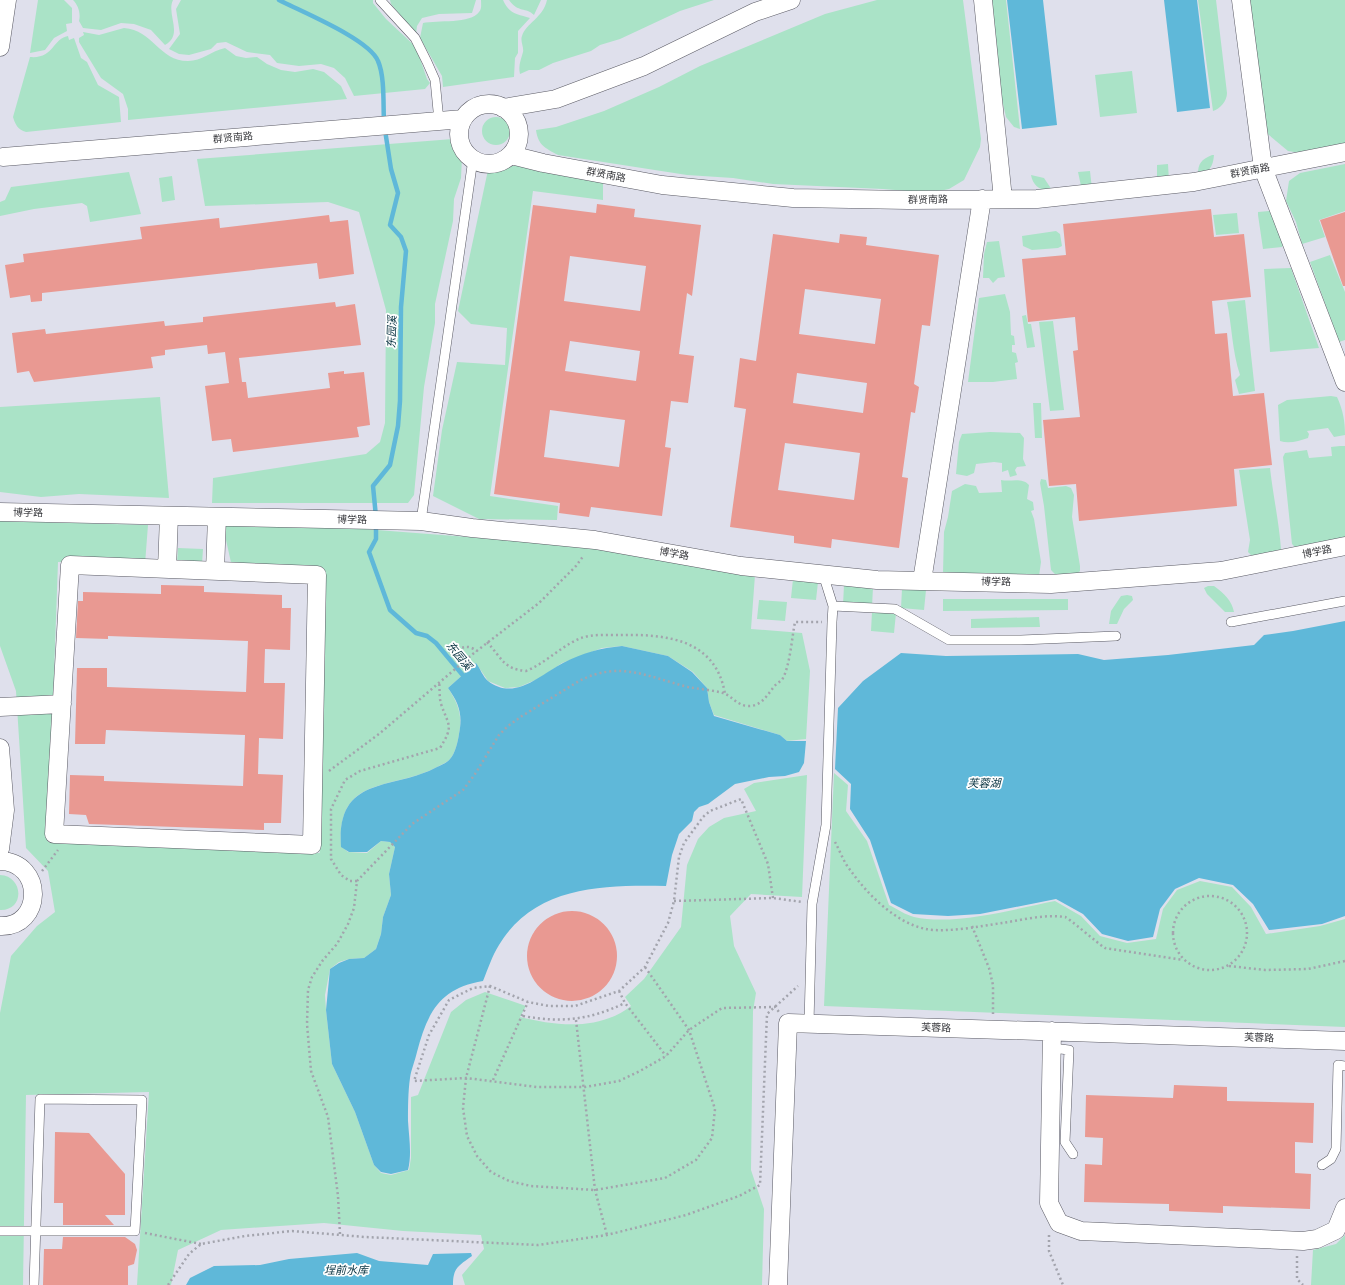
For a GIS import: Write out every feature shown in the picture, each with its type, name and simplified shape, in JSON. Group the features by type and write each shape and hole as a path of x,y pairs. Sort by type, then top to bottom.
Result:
{"street":[{"path":"0,47 7,0"},
{"path":"503,108 556,99 644,66 755,12 792,0"},
{"path":"982,0 1003,199"},
{"path":"1241,0 1263,168 1345,382"},
{"path":"488,104 503,108 511,114 517,123 519,134 518,144 511,155 503,161 493,164 482,163 473,159 466,152 461,143 460,131 463,120 478,107 488,104"},
{"name":"群贤南路","path":"1,157 463,120"},
{"name":"群贤南路","path":"511,155 543,163 662,185 785,198 908,200 1037,198 1194,182 1345,152"},
{"path":"922,581 982,199"},
{"name":"博学路","path":"0,512 421,521 472,528 594,540 741,566 876,580 1052,584 1221,572 1345,546"},
{"path":"168,569 169,516"},
{"path":"215,571 217,517"},
{"path":"70,565 215,571 317,575 312,845 54,834 70,565"},
{"path":"0,707 62,704"},
{"path":"0,748 5,810 0,849"},
{"path":"0,861 16,864 25,871 32,884 34,893 32,905 25,916 16,923 0,926"},
{"path":"778,1285 788,1023"},
{"name":"芙蓉路","path":"788,1023 993,1030 1052,1040 1345,1041"},
{"path":"1052,1040 1049,1203 1059,1223 1081,1232 1303,1241 1317,1240 1336,1230 1345,1208"}],"lane":[{"path":"380,0 415,38 427,62 435,80 439,121"},
{"path":"421,521 473,159"},
{"path":"809,1024 812,904 826,825 833,606 823,574"},
{"path":"1231,622 1345,601"},
{"path":"833,606 895,609 949,640 1021,640 1116,636"},
{"path":"1052,1040 1068,1050 1065,1142 1073,1154"},
{"path":"1322,1165 1331,1159 1336,1149 1338,1065 1345,1066"},
{"path":"0,1231 35,1232 135,1231 142,1100 40,1099 35,1232 34,1285"}],"path":[{"path":"313,783 379,734 487,642 539,603 576,566 594,540"},
{"path":"340,1234 328,1117 311,1071 307,1024 308,990 312,977 323,960 337,944 348,924 354,908 357,881 412,824 463,790 475,774 499,735 508,726 588,676 609,671 633,671 645,673 687,686 725,694 735,702 746,706 755,706 767,698 774,686 783,680 787,669 795,622 832,622"},
{"path":"487,642 506,666 516,670 526,671 581,638 625,635 668,637 683,641 703,654 718,671 723,682 725,694"},
{"path":"453,652 464,646 470,646 475,652"},
{"path":"357,881 350,881 341,875 331,859 331,809 345,780 360,771 440,748 449,731 449,721 441,703 439,682"},
{"path":"773,898 768,864 741,799 710,811 703,817 684,843 679,857 674,901 668,923 645,967 619,991 575,1006 549,1006 528,1002 490,986 473,988 448,1000 429,1035 414,1082 466,1078 537,1086 584,1087 619,1081 666,1056 689,1030 722,1008 776,1007"},
{"path":"826,825 850,870 870,894 892,913 908,922 926,929 945,930 1043,916 1067,917 1095,942 1105,948 1183,960"},
{"path":"32,884 70,835"},
{"path":"1206,896 1219,896 1240,910 1246,922 1248,935 1245,947 1238,958 1228,966 1216,970 1204,970 1193,967 1183,960 1176,950 1172,938 1173,926 1177,915 1184,906 1194,899 1206,896"},
{"path":"674,901 773,898 812,904"},
{"path":"972,926 989,968 993,985 993,1030"},
{"path":"1228,966 1265,970 1308,969 1345,961"},
{"path":"490,986 466,1078 463,1108 467,1136 477,1156 491,1172 509,1181 531,1186 595,1190 665,1178 696,1160 712,1138 716,1109 689,1030 645,967"},
{"path":"135,1231 201,1244 245,1236 292,1231 364,1237 538,1244 607,1235 686,1216 739,1196 760,1185 767,1014 810,975"},
{"path":"619,991 625,1002 666,1056"},
{"path":"493,1080 528,1002"},
{"path":"523,1016 547,1020 576,1020 603,1013 625,1002"},
{"path":"776,1007 788,1023"},
{"path":"576,1020 595,1190 607,1235"},
{"path":"1049,1230 1049,1251 1063,1285"},
{"path":"168,1285 189,1254 201,1244"},
{"path":"1297,1280 1303,1285"}],"green space":[{"path":"38,0 64,0 72,8 72,23 66,24 67,31 54,38 45,50 30,53"},
{"path":"73,0 173,0 171,12 174,24 173,36 171,41 165,45 151,30 134,24 121,23 101,30 83,28 79,21 79,9"},
{"path":"181,0 373,0 373,3 386,19 416,47 427,79 430,83 425,89 354,96 345,78 334,68 321,64 299,66 277,63 270,55 247,52 226,42 217,43 211,49 189,55 179,54 169,49 180,34 176,9"},
{"path":"390,0 476,0 472,13 439,14 422,18 417,26 416,34 391,4"},
{"path":"481,0 503,0 505,5 511,11 530,18 518,31 518,53 515,58 514,77 443,87 442,76 420,38 423,23 461,20 475,16 480,11"},
{"path":"509,0 541,0 534,15 528,11 516,7"},
{"path":"547,0 714,0 680,11 620,39 600,45 591,51 553,63 539,70 529,70 520,74 519,71 523,50 521,40 522,36 527,27 542,11"},
{"path":"877,0 963,0 981,139 980,147 964,180 949,189 930,193 883,189 773,184 733,178 687,175 558,155 543,146 538,139 536,130 556,127 604,111 659,87 700,66 825,14"},
{"path":"991,0 1006,0 1020,129 1014,127 1006,117 1001,95"},
{"path":"1198,0 1216,0 1227,93 1223,104 1213,111"},
{"path":"1245,0 1345,0 1345,147 1313,155 1288,151 1263,130"},
{"path":"124,28 134,30 142,34 163,51 178,60 193,61 225,48 236,56 246,58 257,57 267,64 281,70 295,72 313,69 324,72 341,86 347,99 128,120 128,109 123,94 101,78 79,42 79,38 84,35 83,32 99,35"},
{"path":"68,36 69,40 74,38 81,58 87,62 98,85 119,97 121,122 26,132 23,131 17,126 13,117 30,57 44,55 59,41"},
{"path":"1132,71 1137,113 1100,117 1095,75"},
{"path":"496,117 506,121 510,131 506,141 496,145 486,141 482,131 486,121"},
{"path":"453,139 462,157 461,178 454,199 453,221 435,304 435,323 424,387 414,495 408,503 212,503 213,478 366,454 380,442 385,423 386,310 359,212 328,202 205,206 197,159"},
{"path":"1214,155 1210,169 1205,173 1198,175 1201,162"},
{"path":"1168,164 1169,181 1157,181 1157,165"},
{"path":"1345,164 1345,211 1319,220 1325,237 1302,244 1296,222 1286,201 1289,181 1300,173"},
{"path":"519,165 603,183 603,200 533,191 490,496 558,506 557,520 479,519 433,496 442,430 457,362 505,365 507,328 471,324 458,311 488,170"},
{"path":"1090,171 1092,189 1081,186 1078,172"},
{"path":"129,172 141,214 90,222 87,206 82,203 34,209 0,216 0,202 5,200 11,187"},
{"path":"1031,175 1044,178 1052,190 1044,190 1038,187"},
{"path":"172,176 175,200 162,202 159,178"},
{"path":"1258,212 1271,212 1283,245 1282,247 1263,249"},
{"path":"1237,213 1239,233 1216,235 1213,215"},
{"path":"1056,231 1060,234 1062,246 1058,248 1032,250 1023,246 1022,236"},
{"path":"999,241 1005,277 998,278 993,283 989,278 983,278 984,254 987,242"},
{"path":"1330,255 1345,292 1345,340 1339,342 1310,262"},
{"path":"1291,268 1319,348 1270,352 1264,269"},
{"path":"1005,294 1010,312 1011,335 1014,336 1015,345 1012,345 1012,352 1016,353 1018,362 1015,363 1017,379 993,382 968,382 979,298"},
{"path":"1245,300 1255,391 1239,394 1235,380 1240,375 1235,357 1227,302"},
{"path":"1026,315 1028,324 1031,324 1035,347 1027,348 1022,316"},
{"path":"1053,321 1064,410 1050,411 1039,322"},
{"path":"1331,396 1337,397 1341,406 1345,435 1334,437 1328,428 1307,431 1309,434 1308,438 1301,440 1290,442 1280,441 1278,405 1287,400"},
{"path":"160,397 169,498 79,494 41,497 0,492 0,407"},
{"path":"1033,403 1041,403 1042,438 1035,438"},
{"path":"990,432 1020,433 1024,438 1023,459 1026,466 1017,467 1015,470 1017,475 1010,477 1008,470 1002,472 1002,463 994,462 976,464 974,473 967,476 956,474 959,442 962,434"},
{"path":"1345,446 1345,540 1297,549 1292,544 1283,457 1285,453 1307,450 1309,458 1332,456 1331,447"},
{"path":"1270,468 1281,549 1278,554 1252,556 1248,552 1250,540 1239,470"},
{"path":"1041,479 1046,480 1048,488 1066,486 1071,488 1074,495 1072,517 1080,566 1080,571 1077,574 1057,576 1051,570 1040,483"},
{"path":"1001,480 1020,480 1029,485 1027,499 1033,502 1034,510 1031,511 1034,519 1041,562 1039,576 943,573 944,532 952,491 965,484 976,486 979,493 1002,492"},
{"path":"0,521 148,525 145,564 58,562 48,842 320,853 318,847 324,568 232,567 222,522 338,527 599,547 755,575 751,629 802,633 810,671 806,739 787,741 780,735 714,715 709,702 707,688 693,672 668,656 622,646 602,648 562,663 540,678 519,687 505,688 488,681 476,663 448,688 457,704 460,715 460,727 457,744 450,759 444,764 420,774 371,788 358,796 348,807 342,823 341,846 348,852 367,853 381,841 390,842 395,847 389,874 391,895 383,917 381,934 376,949 364,958 349,959 339,962 330,969 325,995 332,1064 355,1112 374,1165 381,1173 391,1175 409,1170 411,1158 411,1097 418,1095 451,1012 466,1000 485,992 526,1006 520,1017 548,1023 591,1023 605,1020 619,1014 631,1006 625,997 644,979 681,927 687,865 698,839 709,827 724,818 756,811 744,789 754,783 807,775 802,897 751,894 730,916 734,946 756,993 753,1011 751,1170 764,1209 762,1285 465,1285 462,1275 484,1249 481,1235 403,1231 324,1223 221,1230 178,1250 171,1285 137,1285 149,1092 26,1095 23,1285 0,1285 0,1013 11,956 37,926 55,912 48,871 26,848 16,691 0,646"},
{"path":"178,548 203,549 202,564 177,563"},
{"path":"793,579 818,582 816,600 791,598"},
{"path":"844,585 873,587 872,607 843,605"},
{"path":"1214,586 1224,594 1231,604 1234,612 1225,612 1207,594 1204,588"},
{"path":"902,589 926,590 924,610 901,608"},
{"path":"1121,596 1132,596 1133,600 1124,609 1117,624 1109,624 1111,611"},
{"path":"943,599 1068,599 1068,610 943,611"},
{"path":"759,600 787,602 785,621 757,619"},
{"path":"872,612 896,613 894,633 871,631"},
{"path":"1039,617 1040,627 971,628 971,619"},
{"path":"834,773 848,785 846,811 867,841 889,905 914,917 930,919 966,918 1055,901 1081,916 1100,936 1127,943 1156,939 1163,909 1177,890 1200,881 1232,887 1251,907 1266,934 1320,926 1345,919 1345,1027 824,1006"},
{"path":"0,875 8,877 14,881 18,893 17,900 14,905 8,909 0,910"},
{"path":"1345,1235 1345,1285 1311,1285 1313,1250 1336,1244"}],"water":[{"path":"1007,0 1043,0 1057,125 1022,129"},
{"path":"1164,0 1197,0 1210,108 1177,112"},
{"name":"芙蓉湖","path":"1345,621 1345,916 1322,924 1269,930 1253,904 1233,885 1199,878 1175,889 1160,909 1153,937 1128,941 1102,934 1083,914 1056,899 980,914 948,916 913,914 891,903 870,840 850,809 851,784 835,769 838,708 863,681 901,653 946,656 1078,654 1104,660 1168,655 1254,645 1264,635"},
{"path":"622,646 668,656 692,672 707,688 709,702 714,716 780,735 787,741 806,741 804,763 799,772 785,776 769,777 735,784 708,804 699,807 694,812 692,821 679,834 672,855 666,886 619,886 596,888 573,893 552,900 532,910 514,925 499,945 483,981 456,990 445,997 437,1005 425,1026 411,1072 408,1094 410,1152 408,1170 391,1174 381,1172 374,1165 355,1112 332,1064 326,1010 330,969 349,959 364,958 376,949 381,934 383,917 391,895 389,874 395,847 390,842 381,841 367,852 349,852 341,847 342,824 348,807 358,796 371,789 420,774 444,764 450,759 457,744 461,721 457,704 448,688 476,663 488,681 498,687 508,689 527,684 577,656 607,648"},
{"name":"埕前水库","path":"357,1253 379,1261 428,1265 433,1254 471,1253 472,1256 463,1262 455,1271 453,1285 186,1285 190,1278 214,1266 260,1265 289,1259"}],"building":[{"path":"597,204 635,209 634,217 701,225 692,296 687,293 679,354 694,356 688,403 671,401 665,447 671,448 662,516 591,507 589,517 559,513 560,503 494,494 533,205 596,213","holes":["570,256 646,266 640,311 564,301","570,341 640,351 636,381 565,371","550,410 625,420 619,467 544,457"]},
{"path":"1211,209 1214,237 1244,234 1251,297 1212,301 1215,334 1227,333 1233,396 1264,393 1272,465 1234,469 1237,506 1079,521 1076,484 1049,486 1043,420 1080,417 1073,351 1078,350 1075,317 1028,322 1022,259 1066,255 1063,224"},
{"path":"1345,212 1345,286 1343,286 1320,220"},
{"path":"329,215 330,222 348,220 354,274 319,279 317,263 42,293 42,301 31,302 30,295 10,298 5,265 24,262 23,254 142,239 140,227 219,218 220,228"},
{"path":"773,234 839,243 840,234 867,237 866,245 939,255 930,326 922,325 914,384 919,387 915,413 911,412 902,477 908,478 899,548 832,539 831,548 794,543 794,536 730,527 746,409 734,407 740,358 756,361","holes":["805,289 881,299 875,344 799,334","797,373 867,383 863,413 793,403","785,443 860,453 854,500 778,490"]},
{"path":"335,302 336,307 355,304 361,345 239,358 242,382 246,382 248,398 330,388 328,373 344,371 344,374 364,372 370,425 357,427 359,437 233,452 231,439 212,441 205,386 229,383 225,352 208,354 207,345 165,350 165,355 151,357 153,368 34,382 29,371 17,373 12,333 45,329 46,334 164,321 165,326 203,322 203,317"},
{"path":"161,585 204,586 204,592 282,595 282,608 291,608 290,650 265,649 264,683 285,683 283,739 259,738 258,774 283,775 281,823 264,823 264,830 89,824 86,815 69,814 70,775 104,776 104,781 243,786 245,735 106,730 105,744 75,744 77,668 107,668 107,687 246,692 248,641 108,636 108,639 76,638 78,601 83,601 83,592 161,594"},
{"path":"572,911 589,915 604,924 613,939 617,956 613,973 604,988 589,997 572,1001 555,997 540,988 531,973 527,956 531,939 540,924 555,915"},
{"path":"1174,1085 1227,1087 1227,1101 1314,1103 1313,1143 1295,1142 1295,1173 1311,1174 1310,1209 1223,1206 1223,1213 1169,1211 1169,1204 1084,1202 1085,1164 1102,1165 1103,1138 1085,1137 1086,1095 1173,1098"},
{"path":"55,1132 89,1133 125,1174 125,1215 105,1215 114,1225 63,1225 63,1203 54,1203"},
{"path":"63,1237 125,1237 135,1244 137,1250 134,1264 128,1266 128,1285 43,1285 44,1249 62,1249"}],"waterway":[{"name":"东园溪","path":"279,0 349,35 372,53 378,61 382,75 384,122"},
{"name":"东园溪","path":"376,517 373,486 390,465 398,426 400,401 401,307 406,251 401,237 390,225 398,193 391,169 385,130"},
{"name":"东园溪","path":"376,524 376,539 369,552 390,610 416,633 427,636 436,643 466,679"}]}
